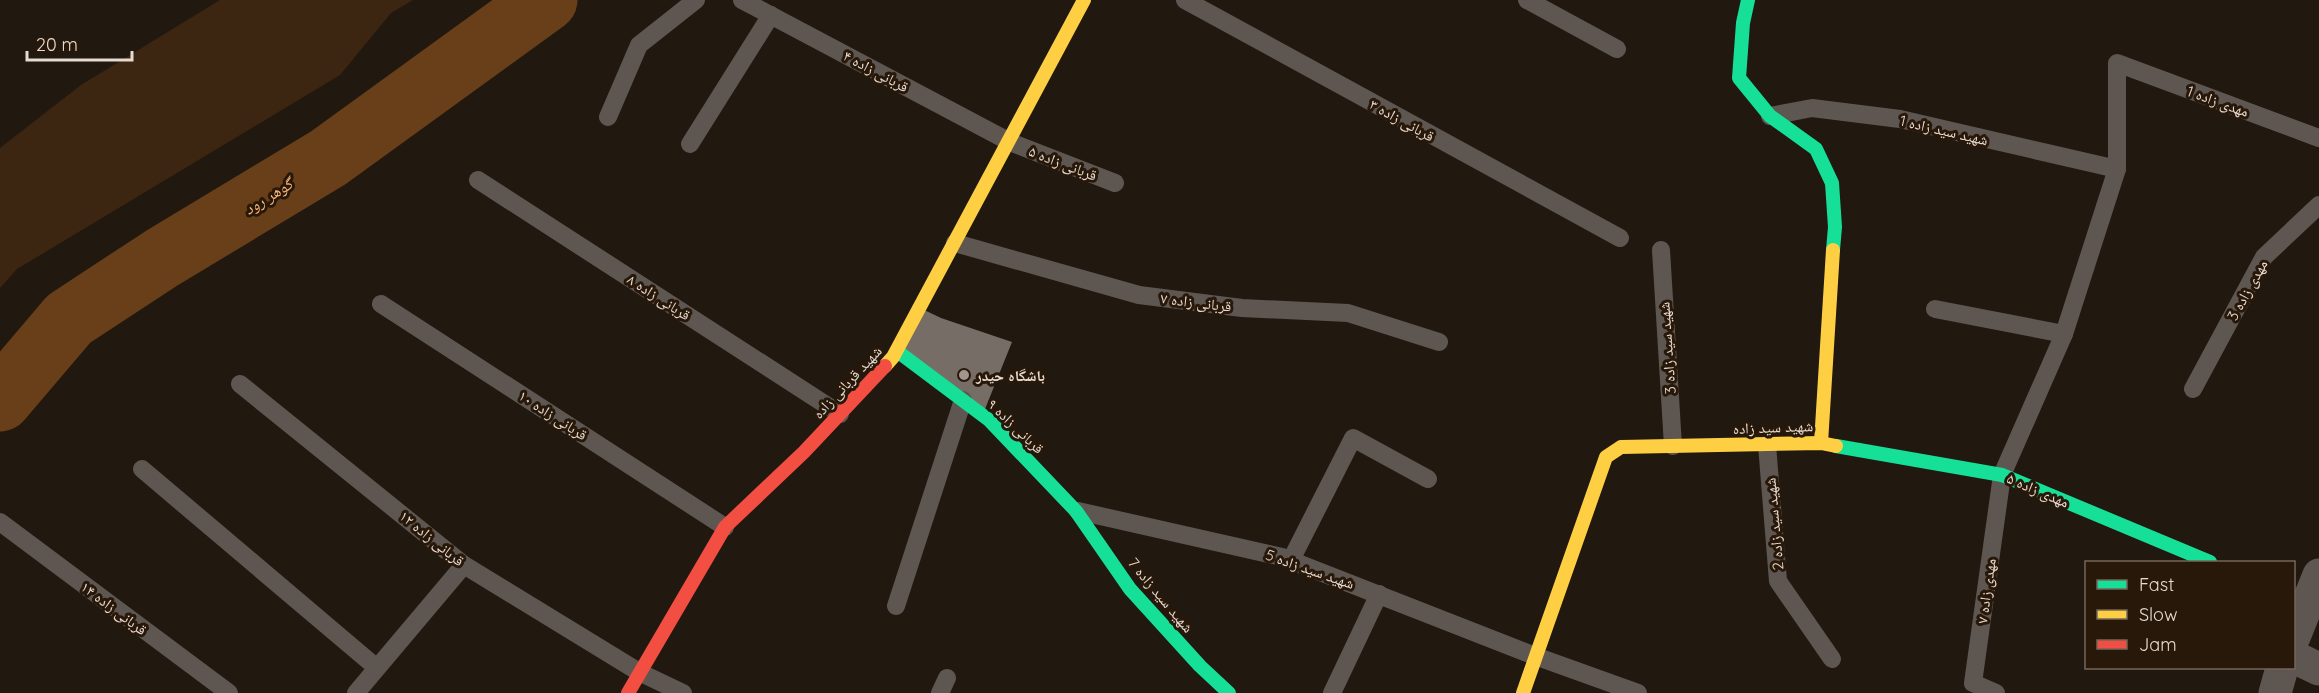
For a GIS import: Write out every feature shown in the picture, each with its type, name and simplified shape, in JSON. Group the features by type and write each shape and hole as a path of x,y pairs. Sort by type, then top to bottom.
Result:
{"street":[{"name":"شهید قربانی زاده","path":"628,693 725,527 804,452 894,357 1084,0"},
{"name":"شهید سید زاده","path":"1522,693 1606,457 1621,447 1821,443 1835,227 1832,183 1816,149 1770,116 1739,78 1743,23 1748,0"},
{"name":"قربانی زاده ۹","path":"897,351 989,420 1076,511"},
{"name":"مهدی زاده ۵","path":"1821,443 2002,475 2208,561"},
{"name":"شهید سید زاده 7","path":"1076,511 1130,589 1200,666 1229,693"},
{"path":"2295,634 2307,592"},
{"path":"2295,657 2319,669"},
{"path":"2275,693 2282,669"}],"lane":[{"path":"608,117 639,45 696,0"},
{"name":"قربانی زاده ۴","path":"742,0 1010,142"},
{"name":"قربانی زاده ۳","path":"1185,0 1620,238"},
{"path":"1527,0 1617,49"},
{"path":"690,144 771,15"},
{"name":"مهدی زاده 1","path":"2116,169 2117,63 2319,138"},
{"name":"شهید سید زاده 1","path":"1770,116 1812,108 1900,119 2116,169"},
{"name":"قربانی زاده ۵","path":"1010,142 1115,183"},
{"path":"2002,475 2064,334 2116,169"},
{"name":"قربانی زاده ۸","path":"478,180 840,414"},
{"name":"مهدی زاده 3","path":"2193,389 2264,257 2319,205"},
{"name":"قربانی زاده ۷","path":"955,243 1138,295 1242,308 1348,313 1439,342"},
{"name":"شهید سید زاده 3","path":"1661,250 1673,446"},
{"name":"قربانی زاده ۱۰","path":"381,304 725,527"},
{"path":"1935,309 2064,334"},
{"name":"قربانی زاده ۱۲","path":"240,384 464,565 639,672 683,693"},
{"path":"896,606 963,400"},
{"path":"1291,560 1353,438 1428,479"},
{"name":"شهید سید زاده 2","path":"1767,445 1778,581 1832,659"},
{"path":"142,469 377,668"},
{"name":"مهدی زاده ۷","path":"1996,693 1973,683 2002,475"},
{"name":"شهید سید زاده 5","path":"1076,511 1291,560 1535,657 1638,693"},
{"name":"قربانی زاده ۱۴","path":"0,522 229,693"},
{"path":"356,693 464,565"},
{"path":"1332,693 1379,594"}],"shaded area":[{"path":"220,0 413,0 391,13 340,75 17,269 0,288 0,148 81,85"}],"building":[{"name":"باشگاه حیدر","path":"920,308 941,318 1012,342 983,414 897,351"}],"waterway":[{"name":"گوهر رود","path":"0,400 69,319 162,258 328,158 546,0"}],"traffic: fast":[{"path":"1748,0 1743,23 1739,78 1770,116 1816,149 1832,183 1835,227 1833,250"},
{"path":"897,351 989,420 1076,511 1130,589 1200,666 1229,693"},
{"path":"1836,446 2002,475 2208,561"}],"traffic: slow":[{"path":"885,366 893,357 1084,0"},
{"path":"1821,443 1833,250"},
{"path":"1523,693 1606,457 1621,447 1821,443 1836,446"}],"traffic: jam":[{"path":"628,693 725,527 804,452 885,366"}],"place":[{"name":"باشگاه حیدر","path":"964,375"}]}
